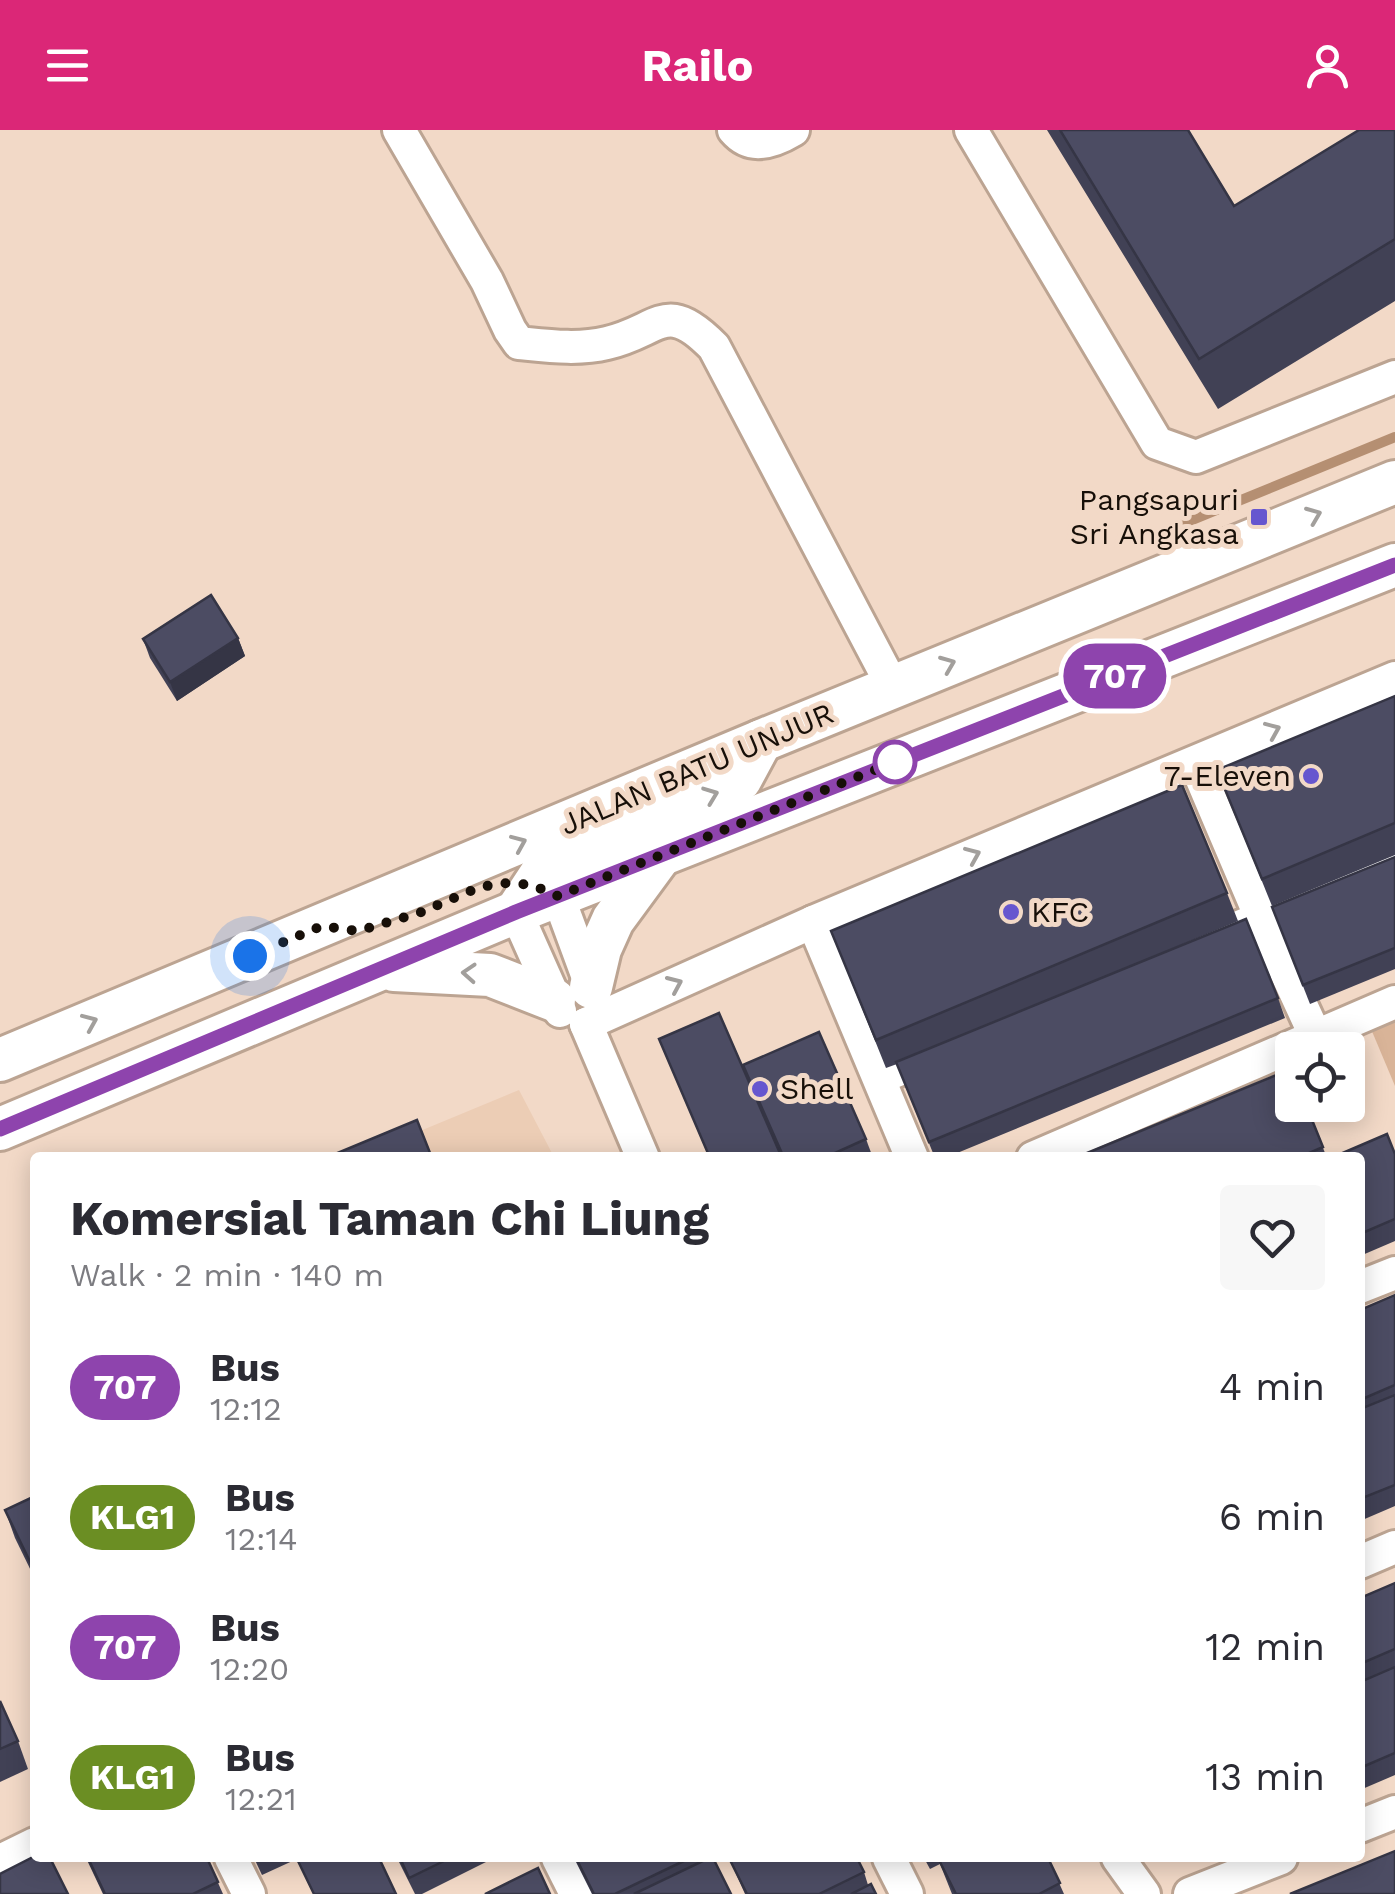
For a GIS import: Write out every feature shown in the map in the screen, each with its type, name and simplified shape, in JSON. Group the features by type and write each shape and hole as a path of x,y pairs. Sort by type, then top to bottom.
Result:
{"main road":[{"name":"JALAN BATU UNJUR","path":"0,1060 1395,482"},
{"path":"0,1129 379,970 536,897 660,855 1395,565"},
{"path":"536,897 544,871 610,831 722,792 740,780 761,742"},
{"path":"379,970 490,975 577,1004 613,920 660,855"},
{"path":"322,926 358,931 419,913 480,887 507,883 536,897"}],"street":[{"path":"399,130 520,343 562,348 608,343 660,322 680,320 697,330 714,348 893,687"},
{"path":"738,135 759,143 778,139 793,130"},
{"path":"971,130 1157,443 1196,456 1395,378"},
{"path":"577,1004 813,922 1395,678"},
{"path":"1195,763 1314,1032"},
{"path":"1170,956 1395,861"},
{"path":"536,897 577,1004"},
{"path":"536,897 641,1152"},
{"path":"813,922 910,1152"},
{"path":"1322,1032 1395,1002"},
{"path":"879,1078 970,1040"},
{"path":"1047,1152 1275,1052"},
{"path":"1365,1285 1395,1273"},
{"path":"1365,1560 1395,1547"},
{"path":"1365,1824 1395,1812"},
{"path":"0,1861 30,1846"},
{"path":"233,1862 249,1894"},
{"path":"560,1862 576,1894"},
{"path":"891,1862 907,1894"},
{"path":"1121,1862 1144,1894"},
{"path":"1190,1894 1271,1862"}],"shaded area":[{"path":"1395,1019 1395,1086 1371,1029"},
{"path":"519,1090 551,1152 369,1152"}],"building":[{"path":"1060,130 1188,130 1234,206 1359,130 1395,130 1395,239 1199,359"},
{"path":"211,595 238,638 170,682 143,639"},
{"path":"1395,696 1395,823 1262,879 1217,770"},
{"path":"1182,785 1227,893 876,1040 831,931"},
{"path":"1395,857 1395,948 1303,985 1272,907"},
{"path":"1246,919 1278,998 929,1142 896,1062"},
{"path":"719,1013 779,1152 707,1152 659,1039"},
{"path":"819,1032 866,1139 837,1152 781,1152 743,1065"},
{"path":"1275,1076 1275,1122 1313,1122 1323,1147 1312,1152 1090,1152"},
{"path":"417,1120 430,1152 340,1152"},
{"path":"1387,1134 1395,1154 1395,1219 1365,1232 1365,1152 1345,1152"},
{"path":"1395,1295 1395,1385 1365,1398 1365,1308"},
{"path":"1395,1395 1395,1485 1365,1497 1365,1407"},
{"path":"30,1498 30,1562 5,1510"},
{"path":"1395,1583 1395,1649 1365,1662 1365,1596"},
{"path":"1395,1667 1395,1753 1365,1766 1365,1680"},
{"path":"0,1701 18,1741 0,1749"},
{"path":"1395,1851 1395,1894 1290,1894"},
{"path":"30,1859 30,1862 52,1862 68,1894 0,1894 0,1874"},
{"path":"90,1862 209,1862 218,1882 193,1894 105,1894"},
{"path":"298,1862 381,1862 396,1894 314,1894"},
{"path":"402,1862 442,1862 409,1878"},
{"path":"578,1862 682,1862 615,1894 594,1894"},
{"path":"701,1862 715,1862 731,1894 634,1894"},
{"path":"731,1862 859,1862 864,1872 819,1894 747,1894"},
{"path":"940,1862 1050,1862 1060,1883 1039,1894 956,1894"},
{"path":"538,1868 550,1894 485,1894"},
{"path":"871,1884 876,1894 851,1894"}],"waterway":[{"path":"1170,529 1395,437"}],"bus line":[{"name":"707","path":"0,1129 516,912 1395,565"}],"place":[{"name":"Pangsapuri Sri Angkasa","path":"1259,517"},
{"name":"7-Eleven","path":"1311,776"},
{"name":"KFC","path":"1011,912"},
{"name":"Shell","path":"760,1089"}],"route":[{"path":"250,956 322,926 358,931 419,913 480,887 532,885 558,896 895,762"}]}
